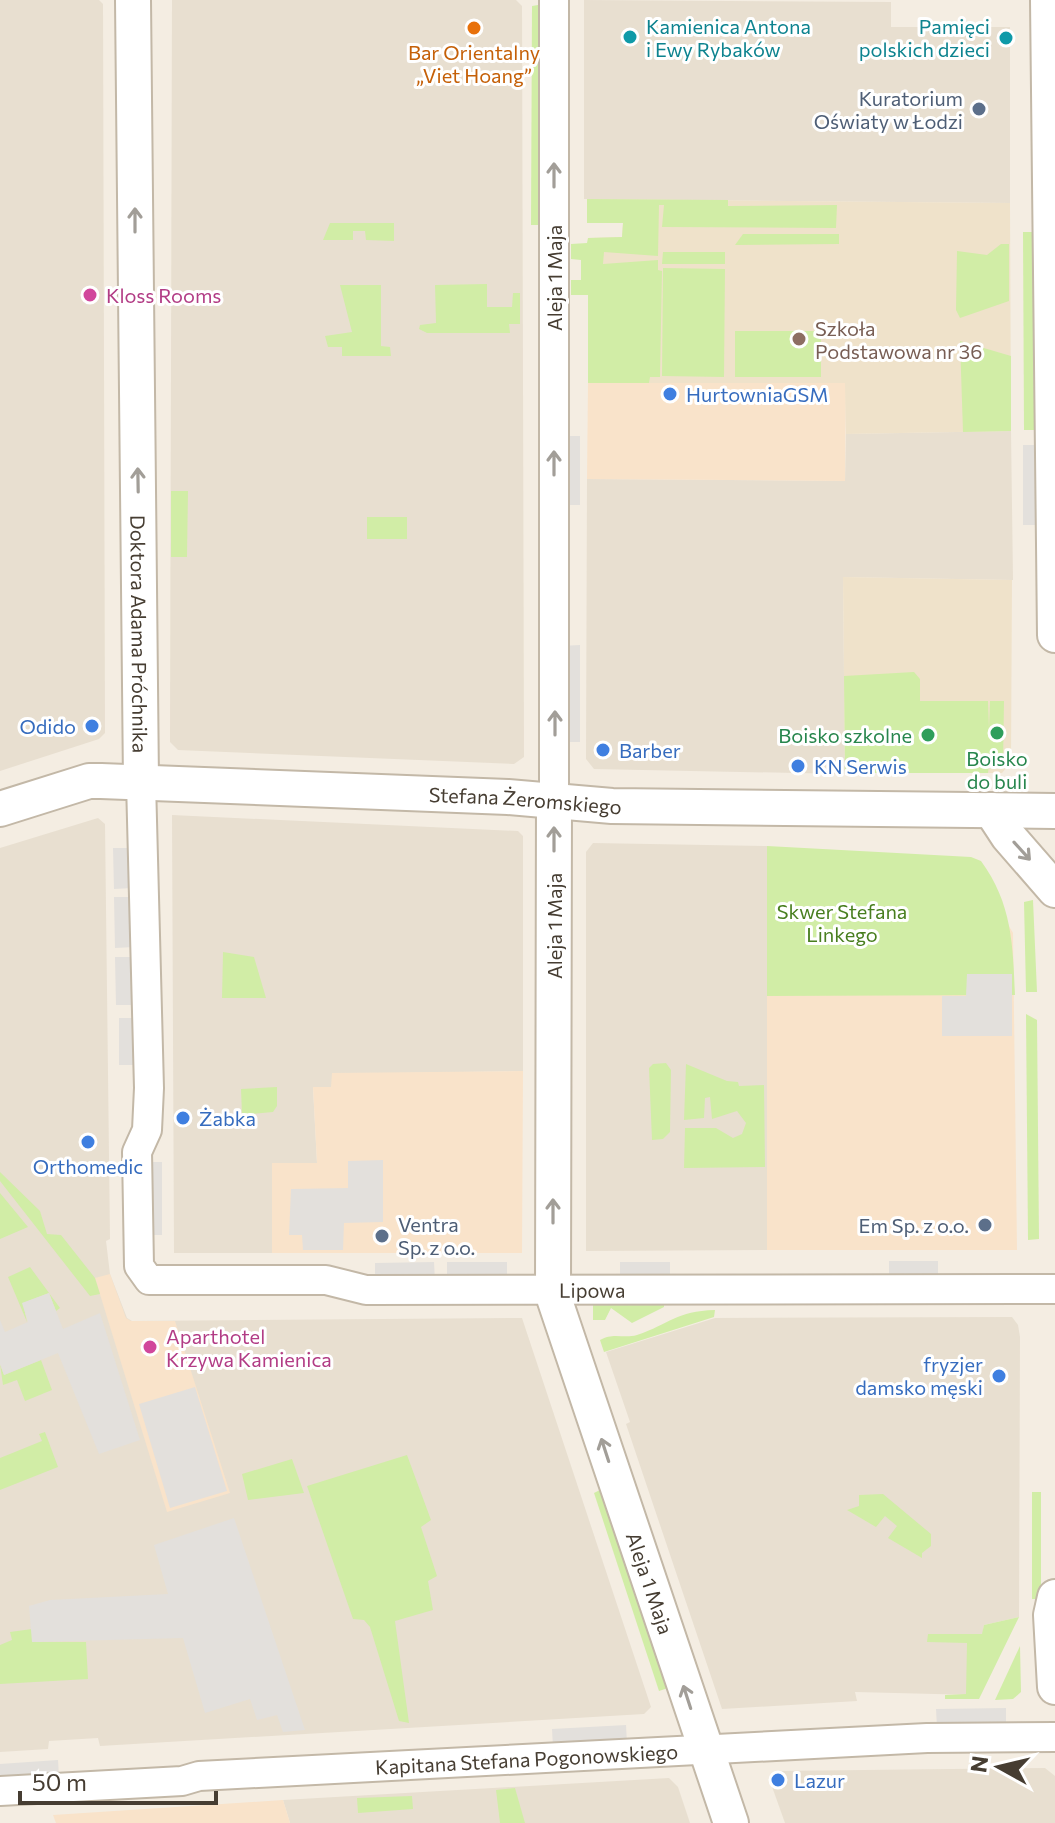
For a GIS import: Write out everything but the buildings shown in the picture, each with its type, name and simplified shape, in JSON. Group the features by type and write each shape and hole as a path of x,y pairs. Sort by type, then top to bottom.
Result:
{"street":[{"name":"Doktora Adama Próchnika","path":"133,0 141,782 149,1088 147,1130 137,1152 139,1266"},
{"name":"Aleja 1 Maja","path":"554,0 553,1289 731,1823"},
{"path":"1048,0 1055,635"},
{"name":"Stefana Żeromskiego","path":"0,809 89,781 612,806 1055,811"},
{"path":"991,810 1008,836 1055,890"},
{"name":"Lipowa","path":"139,1266 142,1274 157,1281 326,1280 366,1290 1055,1289"},
{"path":"1055,1597 1051,1615 1055,1687"},
{"name":"Kapitana Stefana Pogonowskiego","path":"0,1791 182,1781 199,1776 927,1738 1055,1737"}],"shaded area":[{"path":"0,0 99,0 103,4 105,733 99,739 0,771"},
{"path":"172,0 516,0 522,6 524,757 514,764 178,750 170,742"},
{"path":"584,0 891,2 891,27 1010,27 1010,203 584,199"},
{"name":"Szkoła Podstawowa nr 36","path":"587,199 1010,203 1011,431 846,434 845,383 588,383 588,238 622,237 623,223 587,223"},
{"path":"588,383 846,383 845,481 587,479"},
{"path":"1011,431 1013,580 843,577 845,774 594,769 586,759 587,479 845,481 846,434"},
{"path":"561,436 580,436 580,505 561,505"},
{"path":"1023,445 1038,445 1038,525 1023,525"},
{"path":"843,577 1012,580 1011,762 1002,773 845,773"},
{"path":"580,645 580,742 561,742 561,646"},
{"path":"172,815 518,831 523,836 523,1071 332,1074 332,1087 313,1088 317,1163 272,1164 272,1253 174,1253"},
{"path":"98,818 105,824 110,1239 106,1241 110,1274 127,1318 132,1321 522,1318 651,1707 644,1714 100,1746 98,1738 49,1741 48,1749 0,1752 0,848"},
{"path":"593,843 767,846 767,1250 586,1251 586,852"},
{"path":"113,848 132,848 133,888 114,889"},
{"path":"985,885 1013,933 1017,1250 767,1250 767,995"},
{"path":"114,897 133,897 134,947 115,948"},
{"path":"115,957 134,957 134,1005 116,1005"},
{"path":"967,974 1012,974 1012,1036 942,1036 942,996 966,996"},
{"path":"119,1018 134,1018 135,1065 119,1065"},
{"path":"523,1071 522,1253 272,1253 272,1163 317,1163 313,1087 331,1087 332,1073"},
{"path":"383,1160 383,1222 344,1223 343,1250 303,1250 302,1235 289,1235 291,1189 348,1188 348,1161"},
{"path":"144,1162 162,1162 162,1235 146,1235"},
{"path":"889,1261 938,1261 938,1279 889,1280"},
{"path":"434,1262 435,1281 375,1282 375,1263"},
{"path":"447,1262 507,1262 507,1281 447,1281"},
{"path":"620,1262 670,1262 670,1280 620,1280"},
{"path":"110,1274 126,1318 131,1321 175,1321 230,1493 167,1512 95,1278"},
{"path":"49,1293 63,1329 100,1313 140,1440 99,1454 58,1353 4,1375 0,1364 0,1320 5,1332 28,1322 22,1303"},
{"path":"1012,1317 1018,1325 1020,1337 1019,1617 984,1625 975,1695 855,1692 857,1701 722,1709 626,1424 630,1422 606,1352 715,1318"},
{"path":"195,1387 227,1491 170,1508 139,1404"},
{"path":"234,1518 305,1730 283,1732 277,1715 257,1720 250,1699 205,1713 183,1638 32,1642 29,1606 50,1600 168,1594 154,1545"},
{"path":"1006,1708 1006,1727 937,1727 936,1709"},
{"path":"626,1725 627,1744 553,1747 552,1729"},
{"path":"58,1760 59,1777 0,1781 0,1764"},
{"path":"1045,1768 1055,1776 1055,1823 785,1823 770,1781 776,1771"},
{"path":"669,1778 678,1787 690,1823 290,1823 283,1800"},
{"path":"283,1800 290,1823 56,1823 53,1815"}],"green space":[{"path":"538,5 539,225 531,225 532,6"},
{"path":"587,199 728,200 728,206 837,205 836,228 662,227 664,205 659,205 658,256 604,252 603,264 658,260 658,270 662,271 660,377 650,377 649,383 588,383 588,295 571,295 571,280 581,280 581,260 571,259 571,244 587,243 588,238 622,237 623,223 587,223"},
{"path":"330,223 394,223 394,241 366,240 365,231 353,231 353,240 323,240"},
{"path":"1023,232 1036,232 1036,430 1024,430"},
{"path":"743,234 839,234 839,244 735,245"},
{"path":"1001,244 1009,244 1009,301 960,318 956,310 957,251 987,255"},
{"path":"663,252 725,252 725,264 662,264"},
{"path":"663,268 725,269 724,377 662,376"},
{"path":"487,284 487,307 512,307 513,293 520,293 520,324 509,324 510,333 427,333 419,329 420,325 436,323 435,285"},
{"path":"340,285 381,285 381,346 390,347 391,356 342,356 342,347 328,347 325,336 352,332"},
{"path":"735,331 821,331 821,377 735,377"},
{"path":"960,341 1011,356 1011,431 963,432"},
{"path":"171,491 188,491 187,557 171,557"},
{"path":"367,517 407,517 407,539 367,539"},
{"name":"Boisko szkolne","path":"914,672 920,679 920,701 988,701 989,729 990,701 1004,701 1003,765 989,765 988,773 845,773 844,676"},
{"name":"Skwer Stefana Linkego","path":"767,846 971,857 981,861 1005,909 1012,942 1015,995 767,996"},
{"path":"1033,900 1037,992 1026,992 1024,902"},
{"path":"223,952 254,957 266,998 222,998"},
{"path":"1026,1014 1037,1020 1039,1239 1028,1240"},
{"path":"666,1063 671,1070 670,1132 663,1139 652,1140 649,1068 653,1064"},
{"path":"686,1064 727,1081 738,1082 739,1086 764,1085 765,1167 684,1168 685,1128 716,1128 733,1138 742,1134 746,1123 737,1111 712,1119 710,1097 705,1098 704,1118 684,1120"},
{"path":"277,1087 277,1106 273,1112 242,1115 241,1089"},
{"path":"0,1172 40,1211 47,1234 61,1235 95,1278 100,1294 90,1296 0,1181"},
{"path":"0,1193 28,1227 0,1239"},
{"path":"30,1267 60,1308 56,1311 49,1293 23,1303 27,1322 8,1277"},
{"path":"593,1301 664,1301 664,1307 632,1323 611,1308 605,1320 593,1320"},
{"path":"715,1310 714,1317 604,1352 600,1340 610,1336 637,1335 682,1315"},
{"path":"41,1360 52,1390 25,1401 17,1380 3,1385 0,1364 4,1375"},
{"path":"45,1432 58,1467 0,1490 0,1458 42,1441 39,1434"},
{"path":"407,1455 431,1520 421,1527 437,1576 428,1581 433,1610 395,1621 409,1723 399,1721 370,1627 364,1620 353,1619 307,1486"},
{"path":"292,1459 304,1493 248,1500 242,1474"},
{"path":"602,1489 668,1688 659,1691 594,1493"},
{"path":"1032,1492 1041,1492 1041,1599 1032,1599"},
{"path":"883,1494 931,1534 931,1546 922,1553 922,1558 888,1538 897,1526 885,1516 876,1527 847,1510 859,1506 859,1495"},
{"path":"1019,1617 979,1699 945,1699 945,1695 966,1694 967,1643 927,1642 928,1634 982,1634 984,1625"},
{"path":"32,1629 33,1642 86,1642 88,1679 0,1684 0,1645 12,1640 10,1632"},
{"path":"1020,1646 1021,1692 1013,1699 995,1700"},
{"path":"515,1788 525,1823 500,1823 496,1790"},
{"path":"412,1796 413,1809 358,1813 357,1798"}],"place":[{"name":"Bar Orientalny „Viet Hoang”","path":"474,28"},
{"name":"Kamienica Antona i Ewy Rybaków","path":"630,37"},
{"name":"Pamięci polskich dzieci","path":"1006,38"},
{"name":"Kuratorium Oświaty w Łodzi","path":"979,109"},
{"name":"Kloss Rooms","path":"90,295"},
{"name":"Szkoła Podstawowa nr 36","path":"799,339"},
{"name":"HurtowniaGSM","path":"670,394"},
{"name":"Odido","path":"92,726"},
{"name":"Boisko do buli","path":"997,733"},
{"name":"Boisko szkolne","path":"928,735"},
{"name":"Barber","path":"603,750"},
{"name":"KN Serwis","path":"798,766"},
{"name":"Żabka","path":"183,1118"},
{"name":"Orthomedic","path":"88,1142"},
{"name":"Em Sp. z o.o.","path":"985,1225"},
{"name":"Ventra Sp. z o.o.","path":"382,1236"},
{"name":"Aparthotel Krzywa Kamienica","path":"150,1347"},
{"name":"fryzjer damsko męski","path":"999,1376"},
{"name":"Lazur","path":"778,1780"}]}
